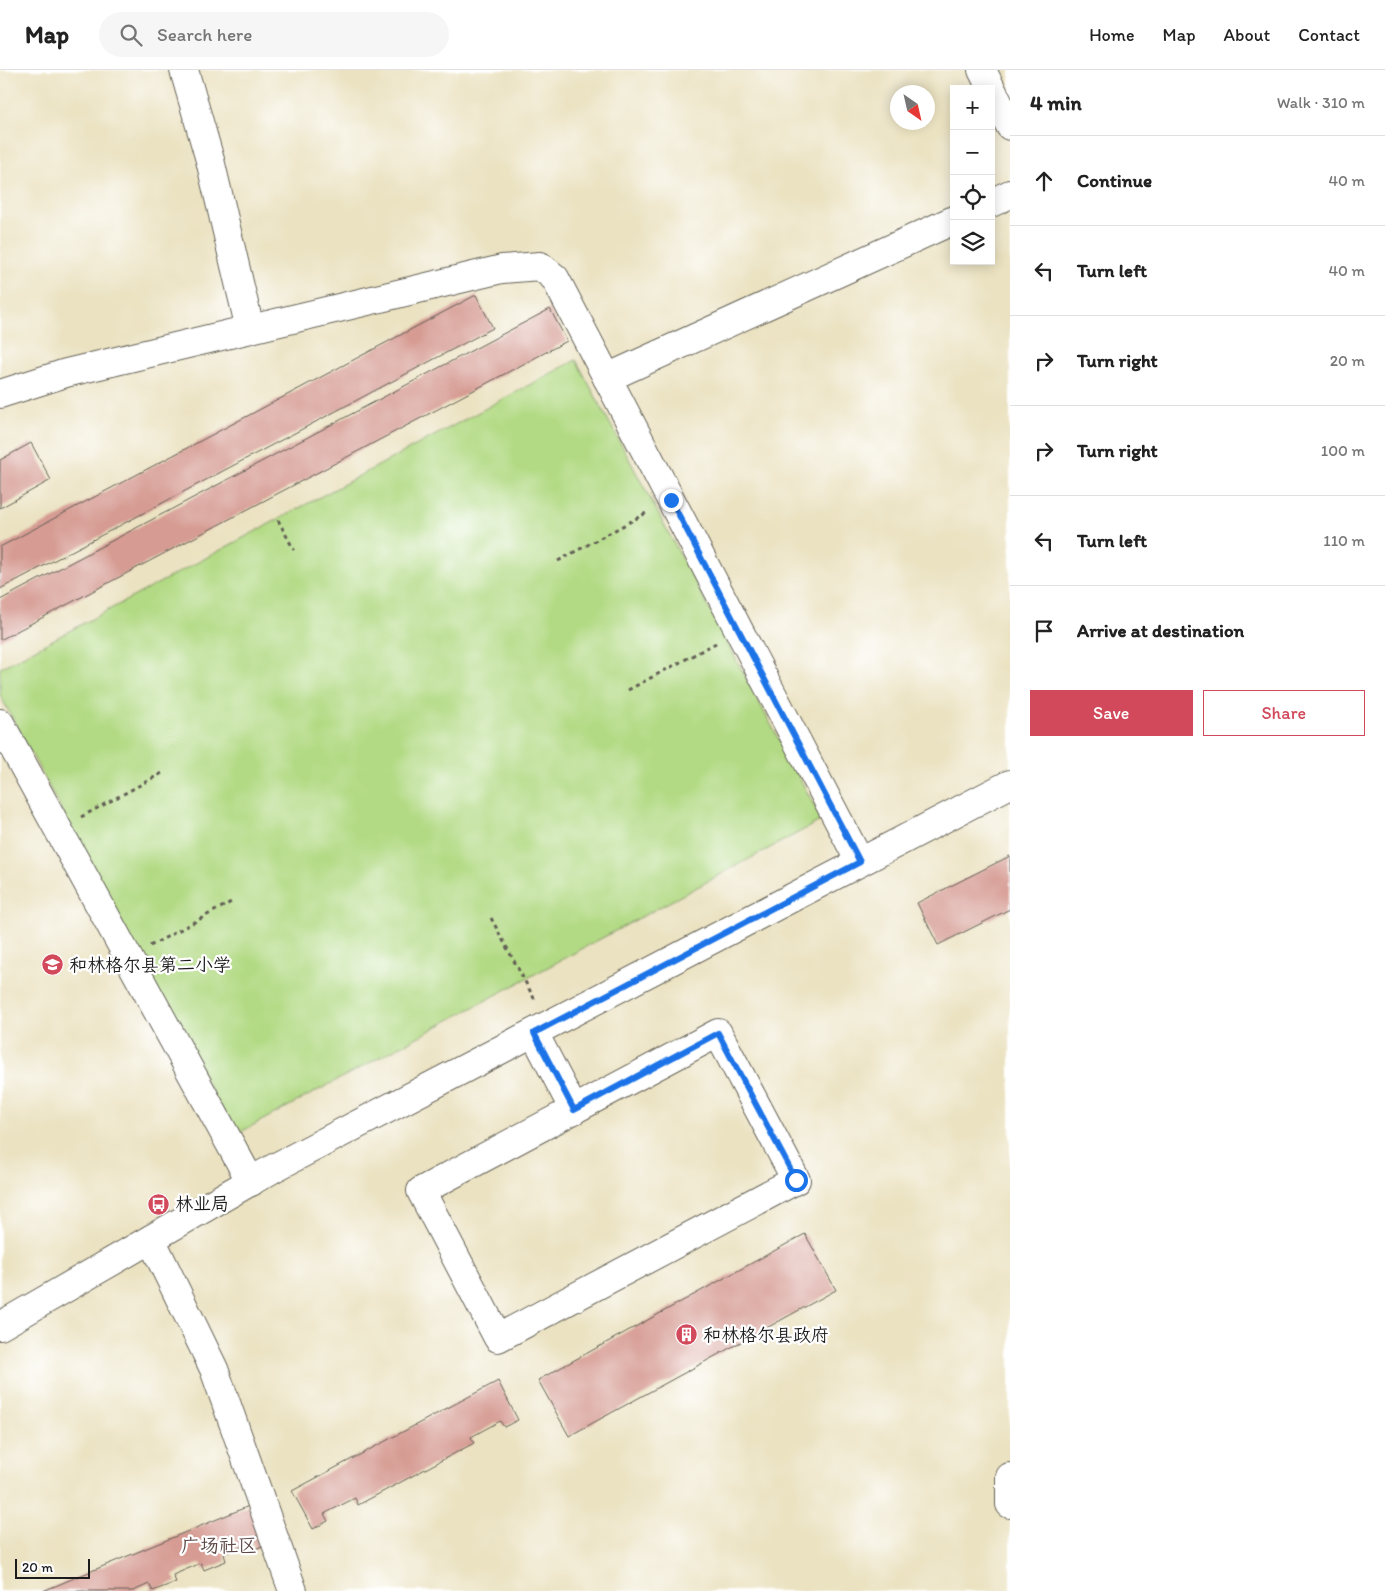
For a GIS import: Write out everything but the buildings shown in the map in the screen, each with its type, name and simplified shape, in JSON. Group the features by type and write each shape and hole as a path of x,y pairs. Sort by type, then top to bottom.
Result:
{"street":[{"path":"184,70 210,160 250,329"},
{"path":"991,73 1010,126"},
{"path":"995,201 1010,194"},
{"path":"607,378 950,222"},
{"path":"0,394 66,373 502,269 540,266 555,278 860,862"},
{"path":"0,723 250,1182"},
{"path":"0,1326 250,1182 1010,784"},
{"path":"541,1029 574,1110"},
{"path":"718,1033 796,1180 498,1338 421,1191 574,1110 718,1033"},
{"path":"151,1239 214,1369 293,1591"},
{"path":"1010,1477 1010,1504"}],"path":[{"path":"558,561 671,500"},
{"path":"278,520 294,550"},
{"path":"628,690 739,631"},
{"path":"58,829 164,772"},
{"path":"128,957 233,901"},
{"path":"491,918 541,1029"}],"green space":[{"path":"576,360 822,820 235,1135 0,695 0,668"}],"place":[{"name":"和林格尔县第二小学","path":"53,965"},
{"name":"林业局","path":"159,1204"},
{"name":"和林格尔县政府","path":"687,1335"}],"district":[{"name":"广场社区","path":"219,1545"}],"route":[{"path":"671,500 860,862 534,1033 574,1110 718,1033 796,1180"}]}
